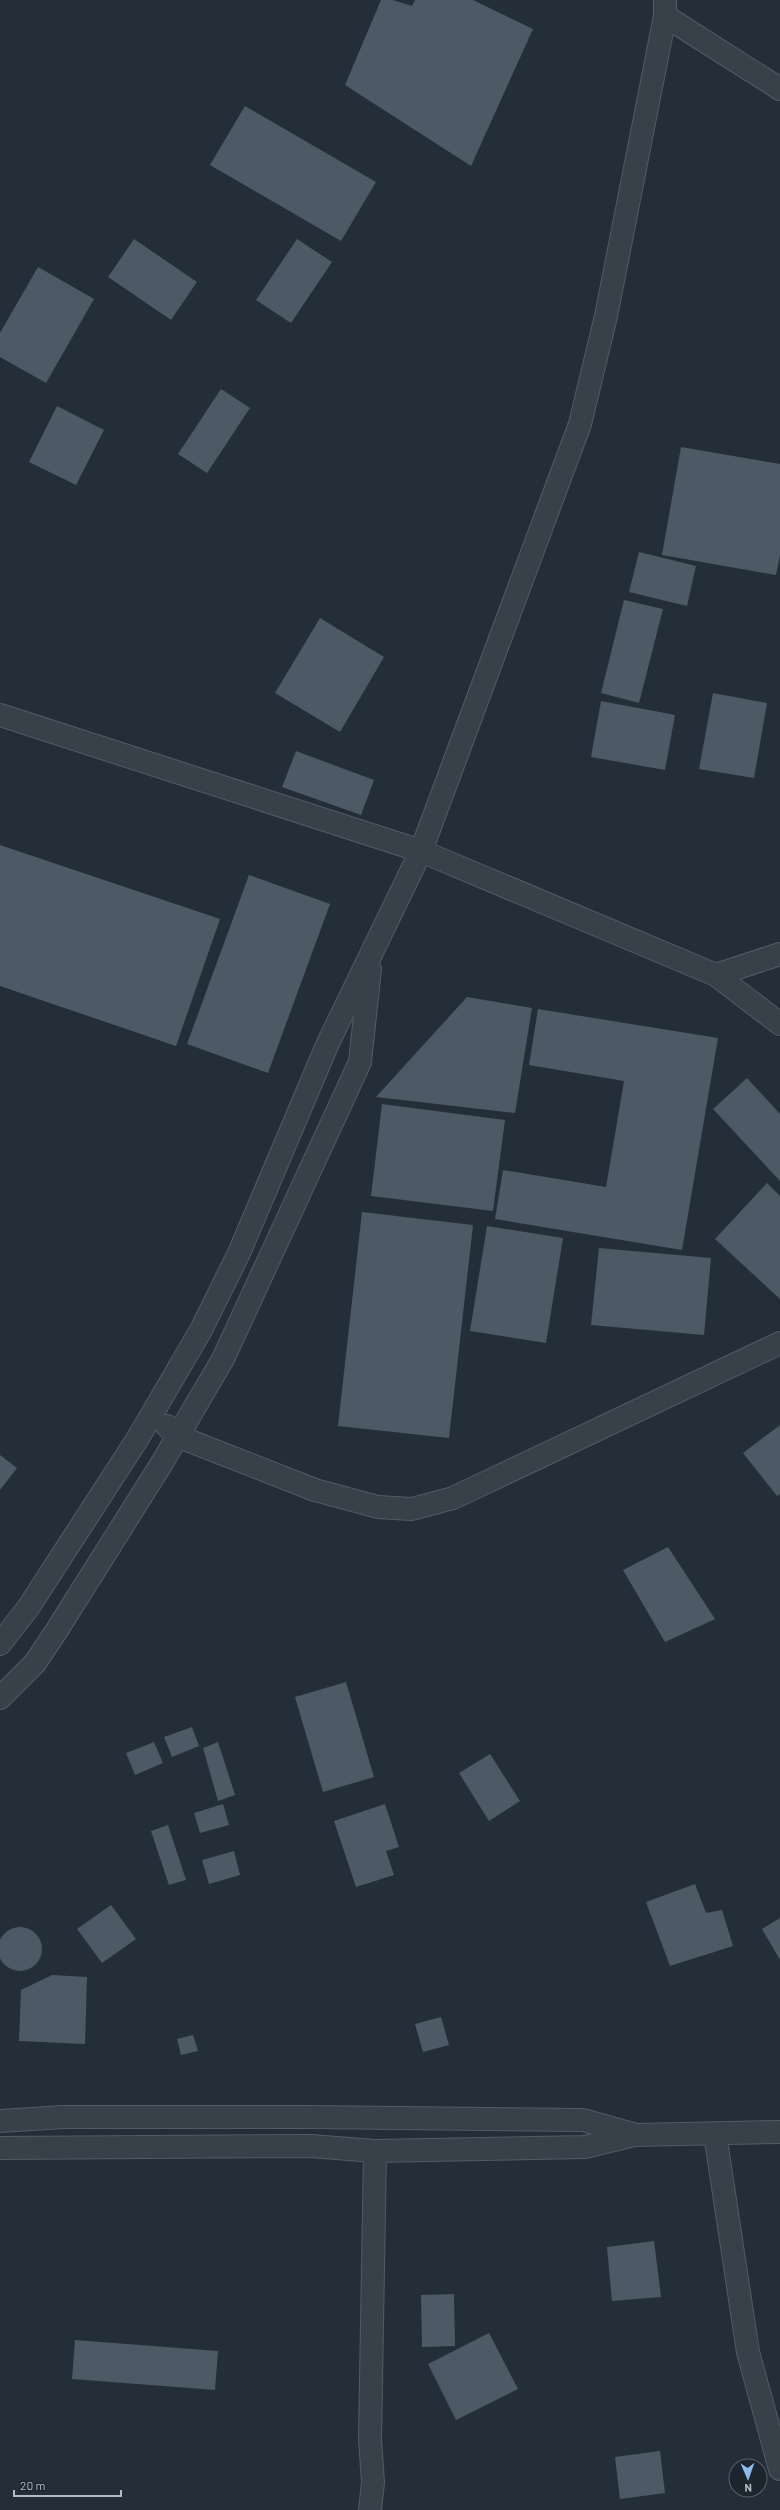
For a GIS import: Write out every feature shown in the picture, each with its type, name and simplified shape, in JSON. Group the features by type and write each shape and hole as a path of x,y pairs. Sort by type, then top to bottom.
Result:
{"street":[{"path":"0,1644 28,1608 154,1413 201,1330 239,1253 328,1043 421,851 580,424 606,316 665,8 780,90"},
{"path":"0,715 421,851 716,975 780,1024"},
{"path":"0,1698 35,1663 162,1463 223,1359 360,1062 372,954"},
{"path":"716,975 780,954"},
{"path":"154,1413 177,1436 315,1490 378,1507 412,1509 453,1498 780,1342"},
{"path":"63,2117 65,2147"},
{"path":"0,2121 63,2117 310,2117 583,2120 634,2135"},
{"path":"310,2117 311,2146"},
{"path":"0,2148 311,2146 375,2151 585,2147 634,2135 780,2132"},
{"path":"715,2134 748,2352 780,2469"},
{"path":"370,2510 373,2482 370,2440 375,2151"}],"building":[{"path":"381,0 393,0 412,6 415,0 473,0 533,29 471,166 345,85"},
{"path":"245,106 376,182 341,241 210,165"},
{"path":"134,239 197,282 171,320 108,277"},
{"path":"297,239 332,262 291,323 256,300"},
{"path":"38,267 94,299 46,383 0,357 0,333"},
{"path":"221,389 250,408 207,473 178,454"},
{"path":"57,406 104,430 76,485 29,462"},
{"path":"681,447 780,464 780,555 776,575 662,555"},
{"path":"639,552 696,566 687,606 629,592"},
{"path":"624,600 663,609 639,703 601,693"},
{"path":"320,618 384,657 340,732 275,693"},
{"path":"713,693 767,703 754,778 699,769"},
{"path":"601,701 675,715 665,770 591,757"},
{"path":"296,751 374,780 361,815 282,787"},
{"path":"0,845 220,919 176,1046 0,986"},
{"path":"249,875 330,904 268,1073 187,1044"},
{"path":"467,997 532,1008 515,1113 376,1097"},
{"path":"538,1009 718,1038 682,1250 495,1219 503,1170 606,1187 624,1081 529,1065"},
{"path":"747,1078 780,1114 780,1181 713,1109"},
{"path":"382,1104 505,1120 493,1211 371,1196"},
{"path":"767,1183 780,1196 780,1299 715,1239"},
{"path":"362,1212 473,1225 449,1438 338,1426"},
{"path":"487,1226 563,1238 546,1343 470,1331"},
{"path":"599,1248 711,1258 704,1335 591,1325"},
{"path":"780,1425 780,1494 777,1496 743,1453"},
{"path":"0,1455 17,1468 0,1490"},
{"path":"668,1547 715,1619 665,1642 623,1570"},
{"path":"346,1682 374,1777 323,1792 295,1697"},
{"path":"192,1727 199,1746 172,1757 164,1737"},
{"path":"154,1742 163,1763 135,1775 126,1753"},
{"path":"218,1742 235,1795 218,1801 203,1748"},
{"path":"490,1754 520,1801 489,1821 459,1773"},
{"path":"223,1804 229,1825 200,1833 194,1813"},
{"path":"385,1804 399,1847 386,1851 394,1875 356,1887 334,1821"},
{"path":"168,1825 186,1880 169,1885 151,1831"},
{"path":"234,1851 240,1875 209,1884 202,1860"},
{"path":"695,1884 706,1913 722,1910 733,1946 670,1966 646,1902"},
{"path":"111,1905 136,1939 102,1963 77,1929"},
{"path":"780,1918 780,1960 762,1929"},
{"path":"24,1927 29,1928 36,1933 41,1940 41,1958 36,1965 29,1970 16,1971 11,1970 4,1965 -1,1958 -2,1945 -1,1940 4,1933 11,1928"},
{"path":"52,1975 87,1977 85,2044 19,2041 21,1990"},
{"path":"441,2017 449,2045 423,2052 415,2024"},
{"path":"193,2035 198,2051 181,2055 177,2039"},
{"path":"654,2241 661,2297 612,2301 607,2247"},
{"path":"454,2294 455,2346 422,2347 421,2295"},
{"path":"489,2333 518,2389 456,2420 428,2364"},
{"path":"75,2340 218,2351 215,2390 72,2379"},
{"path":"660,2451 665,2493 620,2499 615,2457"}]}
